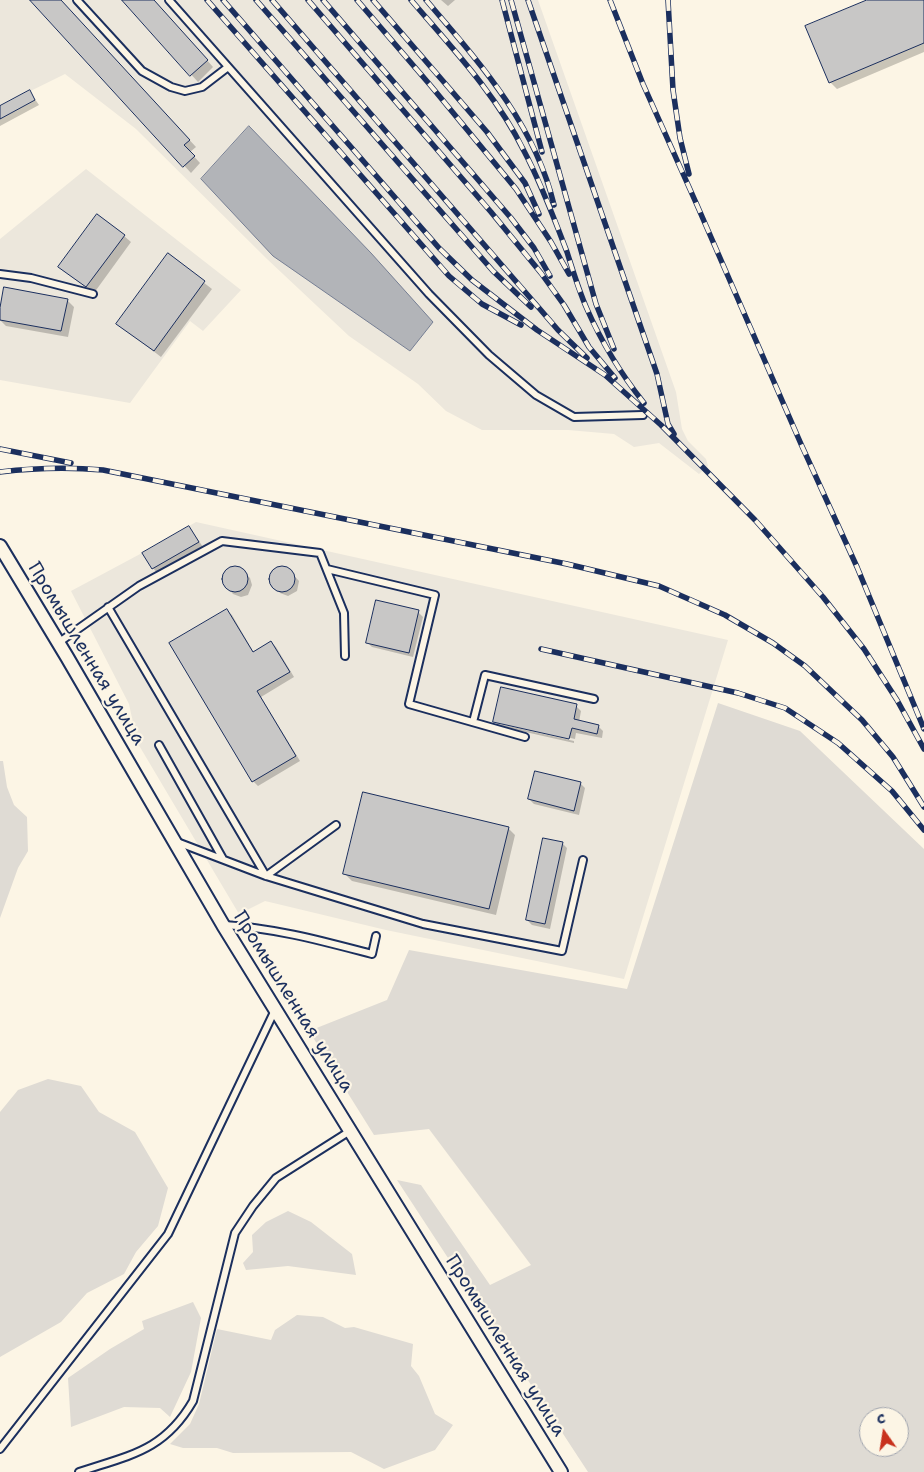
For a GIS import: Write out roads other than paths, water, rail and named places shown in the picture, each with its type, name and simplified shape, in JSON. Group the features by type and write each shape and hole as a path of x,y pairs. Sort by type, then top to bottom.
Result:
{"street":[{"name":"Промышленная улица","path":"0,546 223,925 561,1472"}],"lane":[{"path":"77,0 142,71 171,87 185,91 202,88 228,67"},
{"path":"169,0 429,294 489,355 536,395 574,417 643,415"},
{"path":"0,274 31,278 93,294"},
{"path":"58,643 139,586 222,541 320,553 344,613 345,656"},
{"path":"327,569 435,595 410,704 525,737"},
{"path":"108,607 266,876"},
{"path":"473,722 485,675 594,699"},
{"path":"159,745 223,860"},
{"path":"266,876 336,825"},
{"path":"174,841 266,876 423,924 562,951 584,860"},
{"path":"223,925 256,927 372,954 376,936"},
{"path":"0,1449 168,1234 275,1009"},
{"path":"79,1472 145,1450 169,1434 183,1419 193,1401 236,1233 253,1206 276,1178 350,1131"}],"railway":[{"path":"207,0 449,276 482,304 521,325"},
{"path":"223,0 439,248 472,280 537,330 605,375 661,425 755,520 823,597 864,649 897,700 924,749"},
{"path":"256,0 493,271 531,307"},
{"path":"272,0 558,330 587,358"},
{"path":"308,0 491,212 541,273 564,305 589,347 615,378"},
{"path":"323,0 511,218 534,248 550,276"},
{"path":"357,0 516,189 551,242 569,274"},
{"path":"373,0 487,132 525,183 539,214"},
{"path":"411,0 487,91 513,130 547,201 581,295 593,322 612,358 644,403"},
{"path":"426,0 503,95 533,148 545,175 554,205"},
{"path":"502,0 542,152"},
{"path":"511,0 596,304 614,349"},
{"path":"528,0 657,374 668,424 674,434"},
{"path":"610,0 643,84 857,567 924,729"},
{"path":"668,0 673,90 680,138 689,174"},
{"path":"0,449 71,463"},
{"path":"0,472 51,468 103,470 567,564 659,586 725,615 773,643 805,666 862,720 893,757 924,807"},
{"path":"541,649 738,693 785,708 838,743 892,791 924,830"}]}
